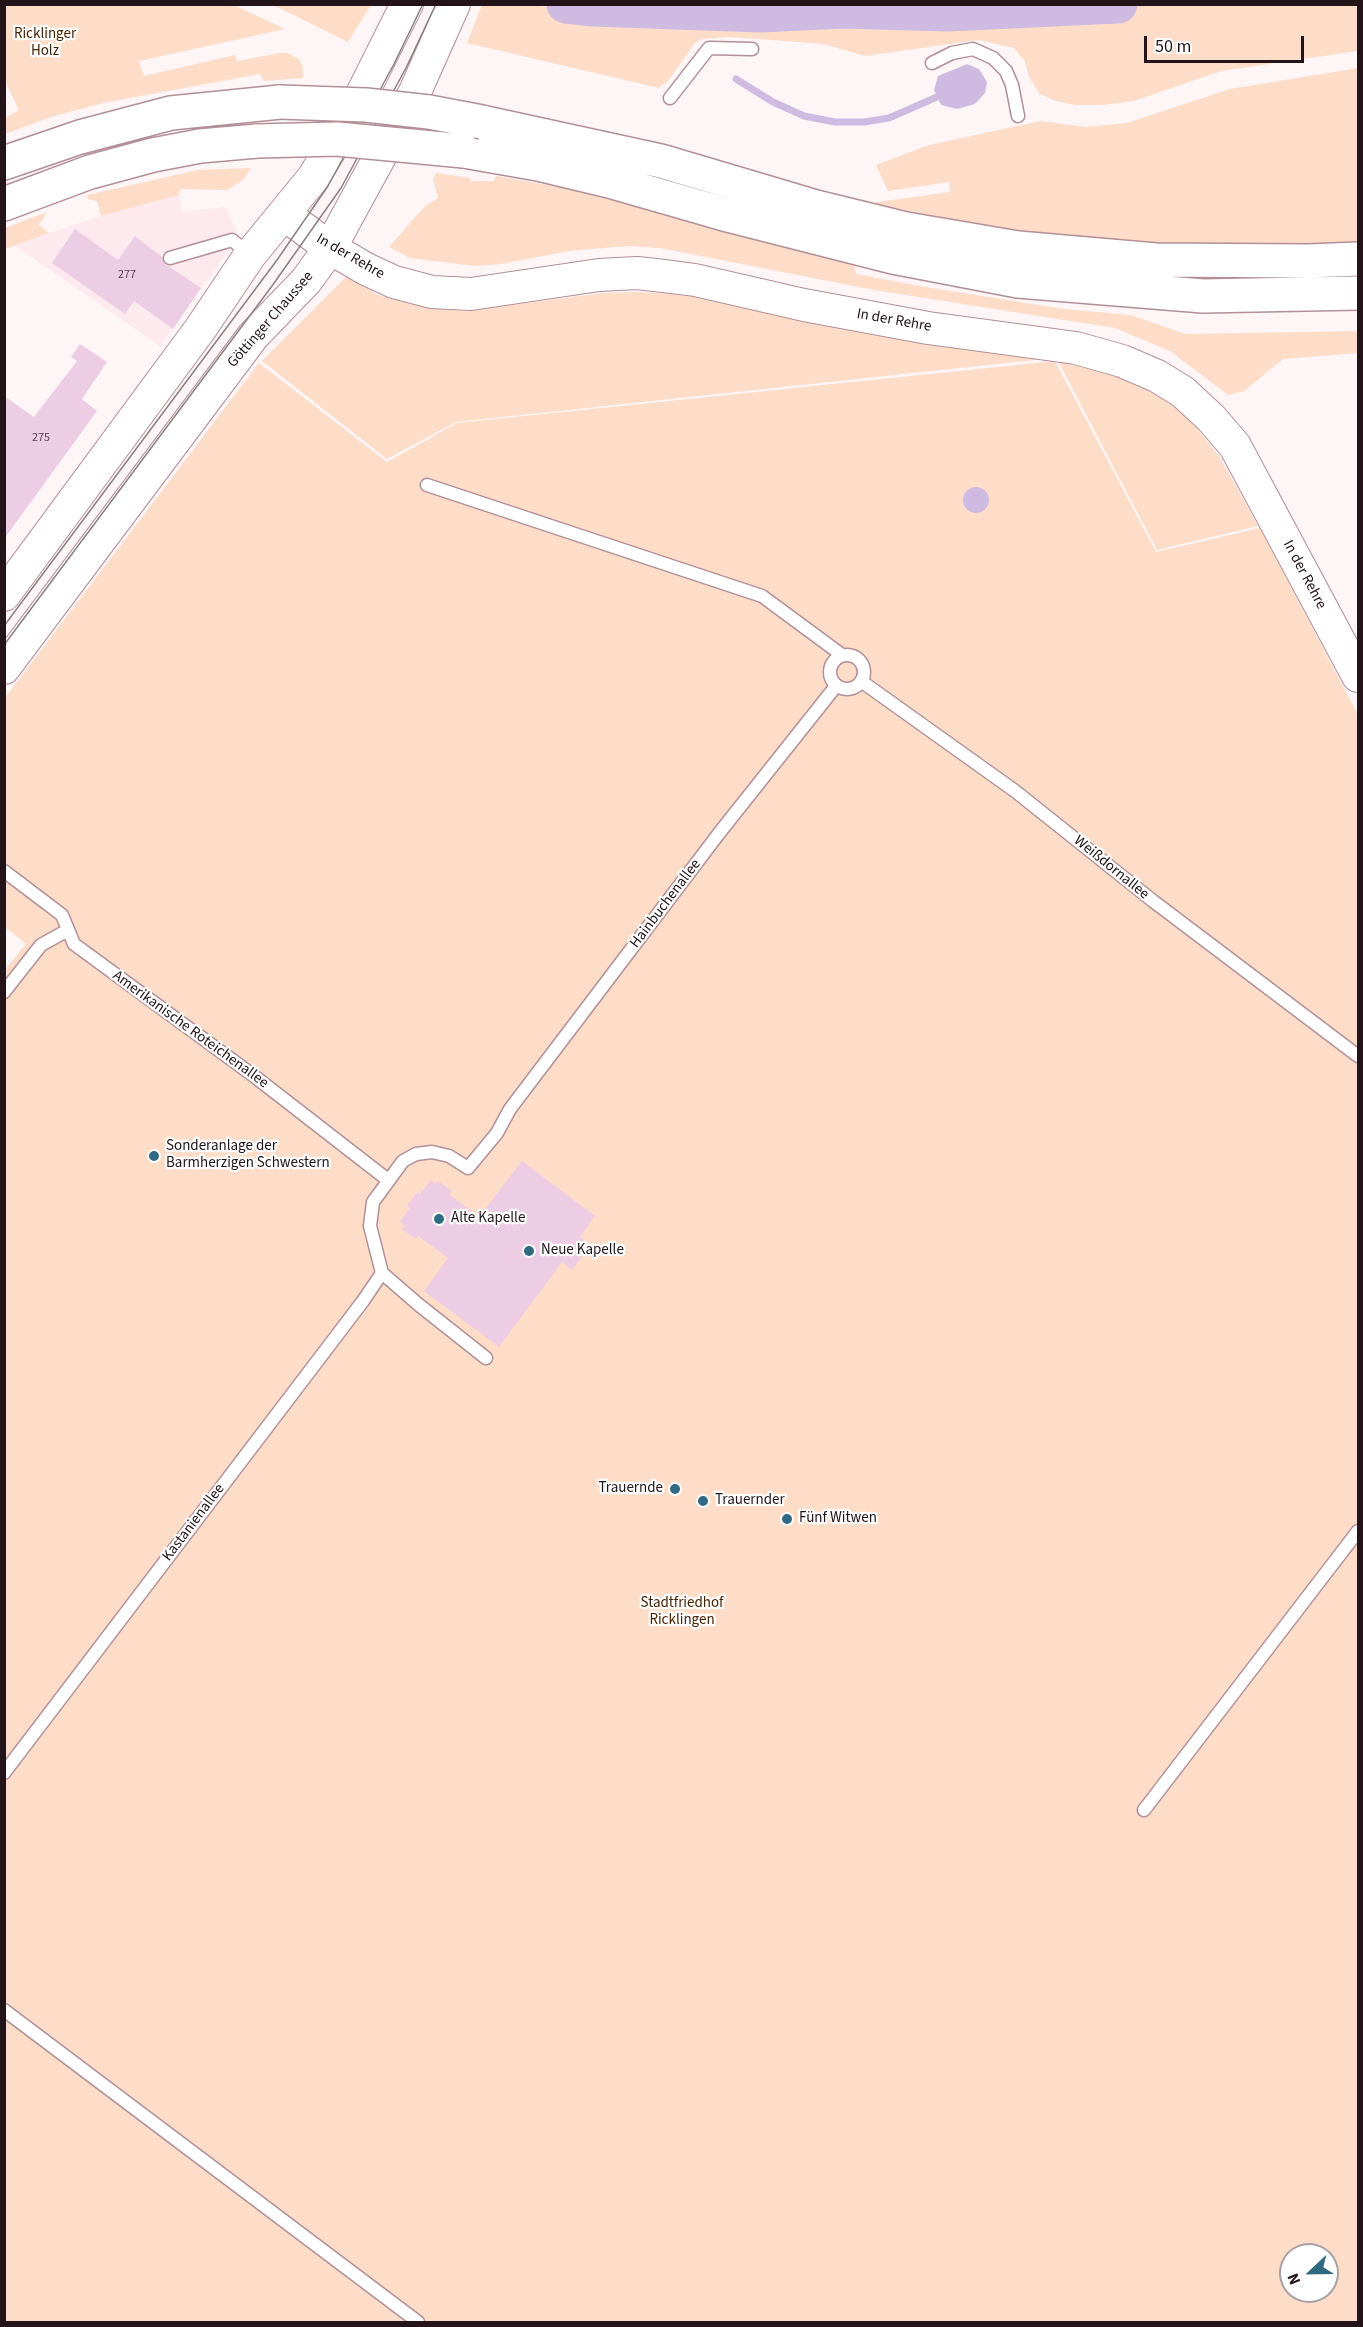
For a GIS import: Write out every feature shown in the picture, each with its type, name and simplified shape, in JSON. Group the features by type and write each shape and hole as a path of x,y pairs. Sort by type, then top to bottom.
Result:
{"highway":[{"path":"4,163 80,136 171,113 280,102 366,105 429,112 482,122 661,162 816,207 894,226 1018,248 1156,260 1359,259"},
{"path":"4,204 90,172 153,155 200,146 257,141 337,139 464,151 538,164 893,257 1018,281 1203,296 1359,293"}],"street":[{"path":"4,595 195,337 250,255 313,178 353,112 407,4"},
{"name":"Göttinger Chaussee","path":"4,668 253,336 306,281 330,248 414,94 452,9"},
{"name":"In der Rehre","path":"284,214 330,248 366,269 394,282 432,292 471,294 598,275 637,273 664,276 695,280 804,305 928,328 1076,348 1122,361 1157,376 1183,392 1212,419 1234,446 1359,676"}],"lane":[{"path":"670,98 709,48 752,49"},
{"path":"932,63 952,52 973,49 993,58 1006,71 1012,85 1018,116"},
{"path":"170,258 232,240 250,255"},
{"path":"427,485 762,596 842,655 858,658 863,665 864,673 861,681 855,687 846,689 836,686 831,677 830,667 834,660 842,655"},
{"name":"Weißdornallee","path":"861,681 1015,791 1153,901 1359,1056"},
{"name":"Hainbuchenallee","path":"388,1180 403,1161 416,1154 432,1152 449,1156 468,1168 497,1133 510,1109 720,832 836,686"},
{"name":"Amerikanische Roteichenallee","path":"4,871 62,915 74,944 254,1076 388,1180"},
{"path":"4,992 40,945 68,930"},
{"path":"388,1180 373,1202 370,1226 382,1273 486,1358"},
{"name":"Kastanienallee","path":"4,1773 382,1273"},
{"path":"1144,1810 1359,1531"},
{"path":"4,2010 418,2322"}],"shaded area":[{"path":"967,64 979,69 987,82 985,93 975,104 957,109 941,105 934,90 938,76"},
{"path":"179,195 182,212 225,207 239,236 160,346 14,245 101,216"},
{"path":"976,487 985,491 989,500 985,509 976,513 967,509 963,500 967,491"}],"green space":[{"name":"Ricklinger Holz","path":"5,4 234,5 285,29 139,61 144,76 235,55 237,61 288,53 299,59 303,67 303,78 264,81 260,74 103,103 51,117 5,134 5,118 19,110 5,81"},
{"path":"1030,4 1358,5 1358,51 1221,71 1134,101 1102,105 1075,105 1056,101 1040,94 1030,79 1024,60 1014,48 978,40 865,56 824,44 729,37 702,39 695,43 669,80 659,88 467,43 482,5 531,5 592,12 759,18 842,14 948,17 1030,14"},
{"path":"273,5 371,5 348,42"},
{"path":"1358,68 1358,246 1201,246 1091,239 1021,232 871,203 950,192 949,182 888,191 876,165 929,145 1041,121 1086,127 1127,123 1230,89"},
{"path":"251,168 243,180 227,190 180,189 179,195 101,216 97,201 88,199 87,195 198,170"},
{"path":"436,173 470,178 470,181 494,181 496,176 620,198 854,264 856,274 1064,309 1131,315 1185,334 1358,331 1358,353 1283,359 1244,391 1228,395 1170,351 1115,328 874,290 660,248 628,246 569,251 501,264 475,266 410,258 389,247 424,207 438,198 433,179"},
{"path":"47,212 39,225 49,233 5,249 5,228"},
{"path":"346,277 378,295 439,309 465,311 604,293 695,295 1044,359 456,422 387,459 262,361"},
{"name":"Stadtfriedhof Ricklingen","path":"1055,361 1156,552 1260,528 1358,715 1358,2322 5,2322 4,971 26,944 5,927 4,699 259,363 387,462 457,423"},
{"path":"1058,361 1112,374 1157,394 1176,408 1192,422 1219,456 1258,526 1157,550"}],"building":[{"path":"75,229 118,260 135,236 162,257 165,264 201,288 173,329 134,301 125,314 52,263"},
{"path":"80,344 107,362 82,399 97,411 4,539 4,396 34,417 77,361 71,357"},
{"name":"Neue Kapelle","path":"522,1161 595,1216 580,1237 590,1245 572,1270 562,1262 499,1347 424,1291 448,1258 418,1236 416,1239 402,1229 405,1226 400,1221 410,1208 407,1205 431,1180 436,1184 438,1181 452,1191 449,1194 479,1217"}],"waterway":[{"path":"566,4 761,13 842,9 948,12 1118,4"},
{"path":"664,4 667,10"},
{"path":"736,79 773,102 804,116 835,122 864,122 889,118 937,97"}],"tram line":[{"path":"4,626 277,260 328,186 394,64 423,4"},
{"path":"4,645 272,286 341,188 406,68 436,4"}],"place":[{"name":"Sonderanlage der Barmherzigen Schwestern","path":"154,1156"},
{"name":"Alte Kapelle","path":"439,1219"},
{"name":"Neue Kapelle","path":"529,1251"},
{"name":"Trauernde","path":"675,1489"},
{"name":"Trauernder","path":"703,1501"},
{"name":"Fünf Witwen","path":"787,1519"}]}
